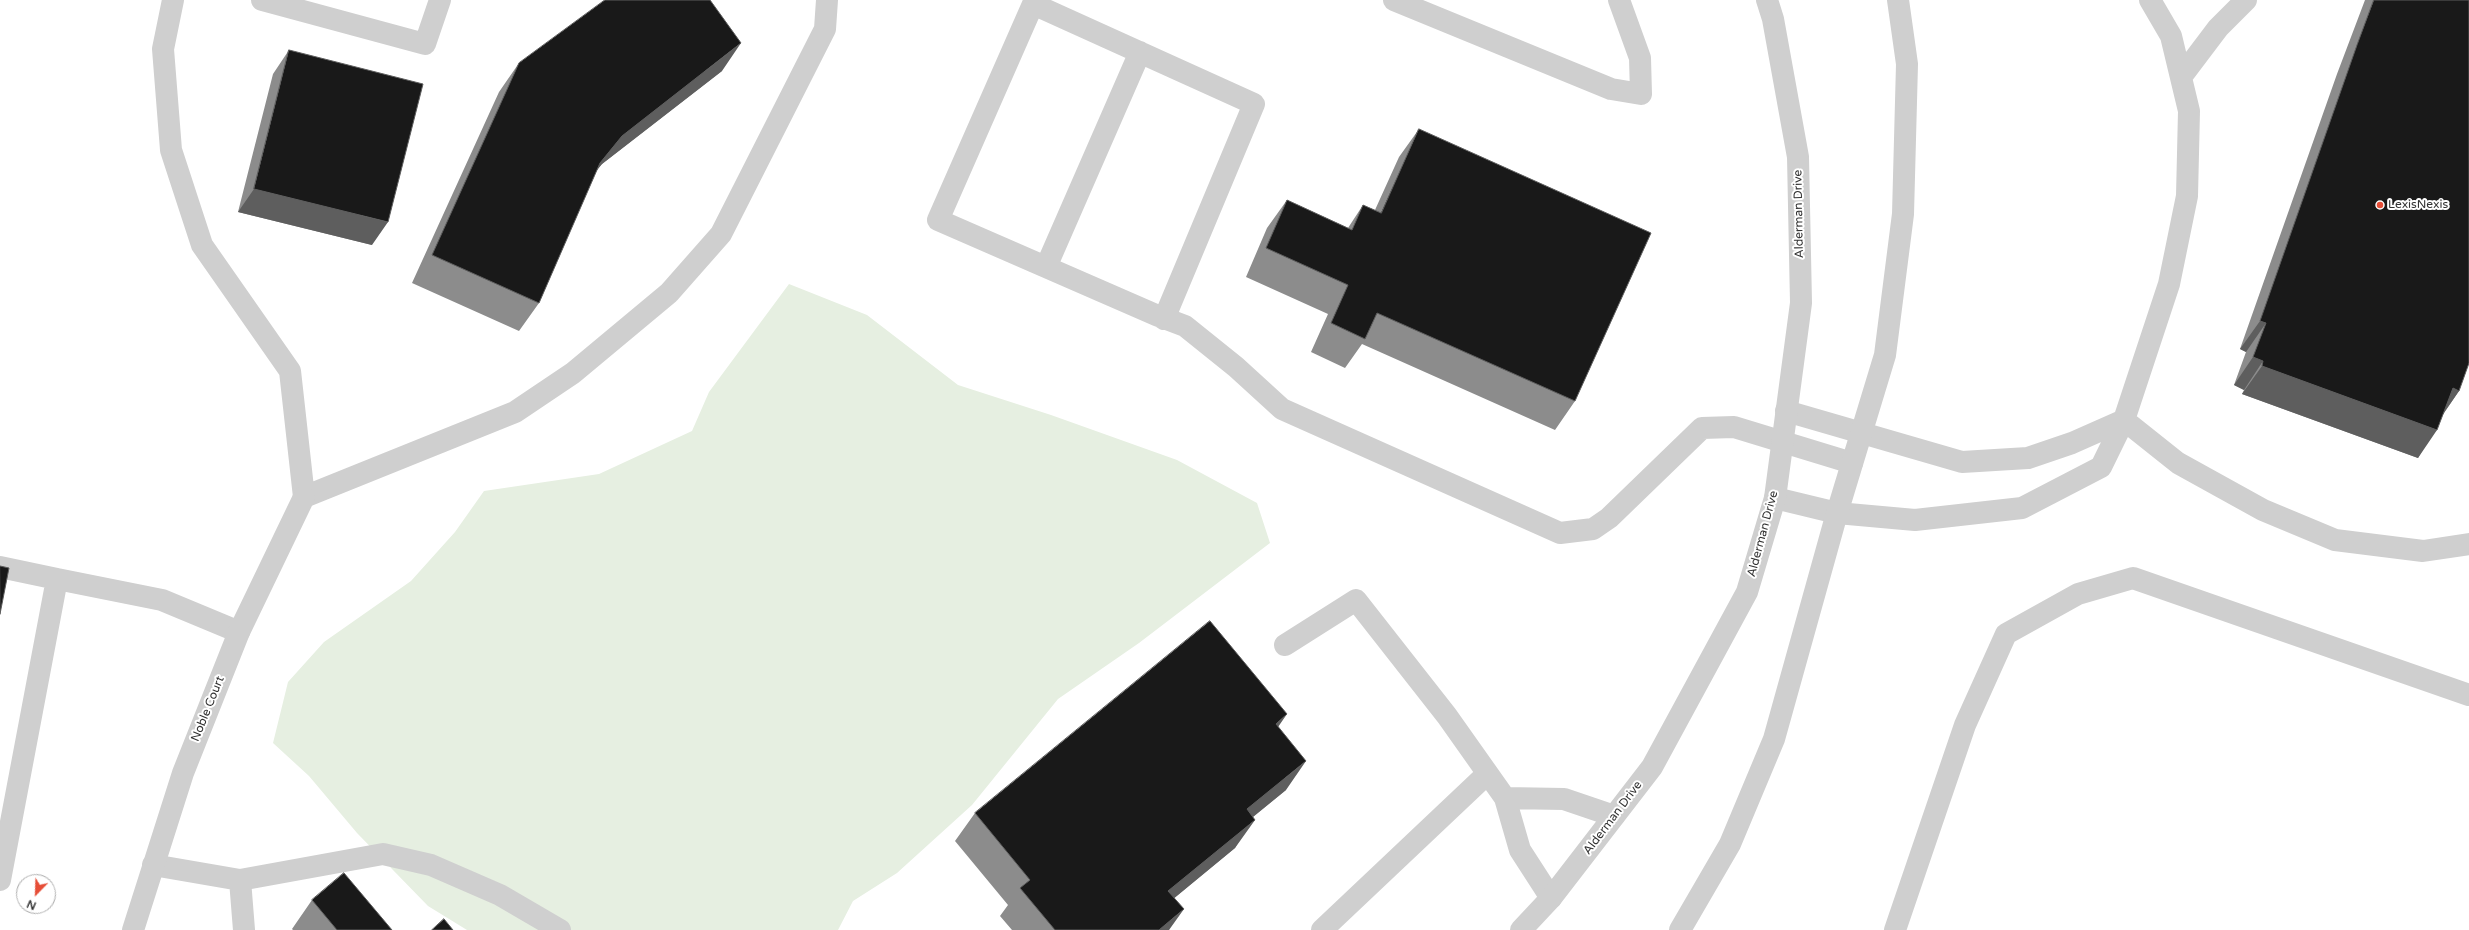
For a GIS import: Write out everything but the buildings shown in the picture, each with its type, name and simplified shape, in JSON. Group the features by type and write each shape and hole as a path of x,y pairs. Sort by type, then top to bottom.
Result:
{"street":[{"path":"173,0 163,49 171,150 202,245 290,371 304,497 515,412 573,373 669,293 721,234 824,29 827,0"},
{"path":"262,0 425,44 440,0"},
{"path":"1394,0 1611,89 1641,94 1640,58 1619,0"},
{"name":"Alderman Drive","path":"1521,930 1551,898 1652,767 1747,592 1775,498 1801,304 1798,157 1773,19 1767,0"},
{"path":"1680,930 1730,844 1774,738 1837,514 1885,354 1903,214 1907,64 1898,0"},
{"path":"1775,498 1837,514 1915,520 2022,508 2101,467 2124,420 2168,284 2187,196 2189,111 2171,36 2150,0"},
{"path":"2181,77 2218,28 2246,0"},
{"path":"1164,319 1254,104 1033,4 938,220 1164,319 1185,326 1282,409 1560,532 1593,529 1609,518 1702,428 1734,426 1783,443 1852,463"},
{"path":"1046,267 1140,52"},
{"path":"1786,411 1962,462 2028,458 2072,443 2124,420"},
{"path":"2124,420 2178,463 2263,510 2335,540 2423,551 2469,544"},
{"name":"Noble Court","path":"133,930 183,773 239,632 304,497"},
{"path":"0,567 162,600 239,632"},
{"path":"0,880 57,578"},
{"path":"1895,930 1965,725 2006,634 2078,594 2133,578 2469,695"},
{"path":"1285,645 1356,600 1447,716 1506,798 1520,850 1551,898"},
{"path":"1322,930 1488,774"},
{"path":"1506,798 1564,799 1614,816"},
{"path":"153,865 240,880 382,854 431,865 500,895 560,930"},
{"path":"240,880 244,930"}],"shaded area":[{"path":"789,284 867,315 958,385 1051,415 1177,460 1257,503 1270,543 1139,643 1058,699 972,805 897,873 853,901 838,930 467,930 428,906 357,833 309,776 273,743 288,682 324,642 411,581 455,532 484,491 599,474 692,431 709,392"}],"place":[{"name":"LexisNexis","path":"2380,205"}]}
